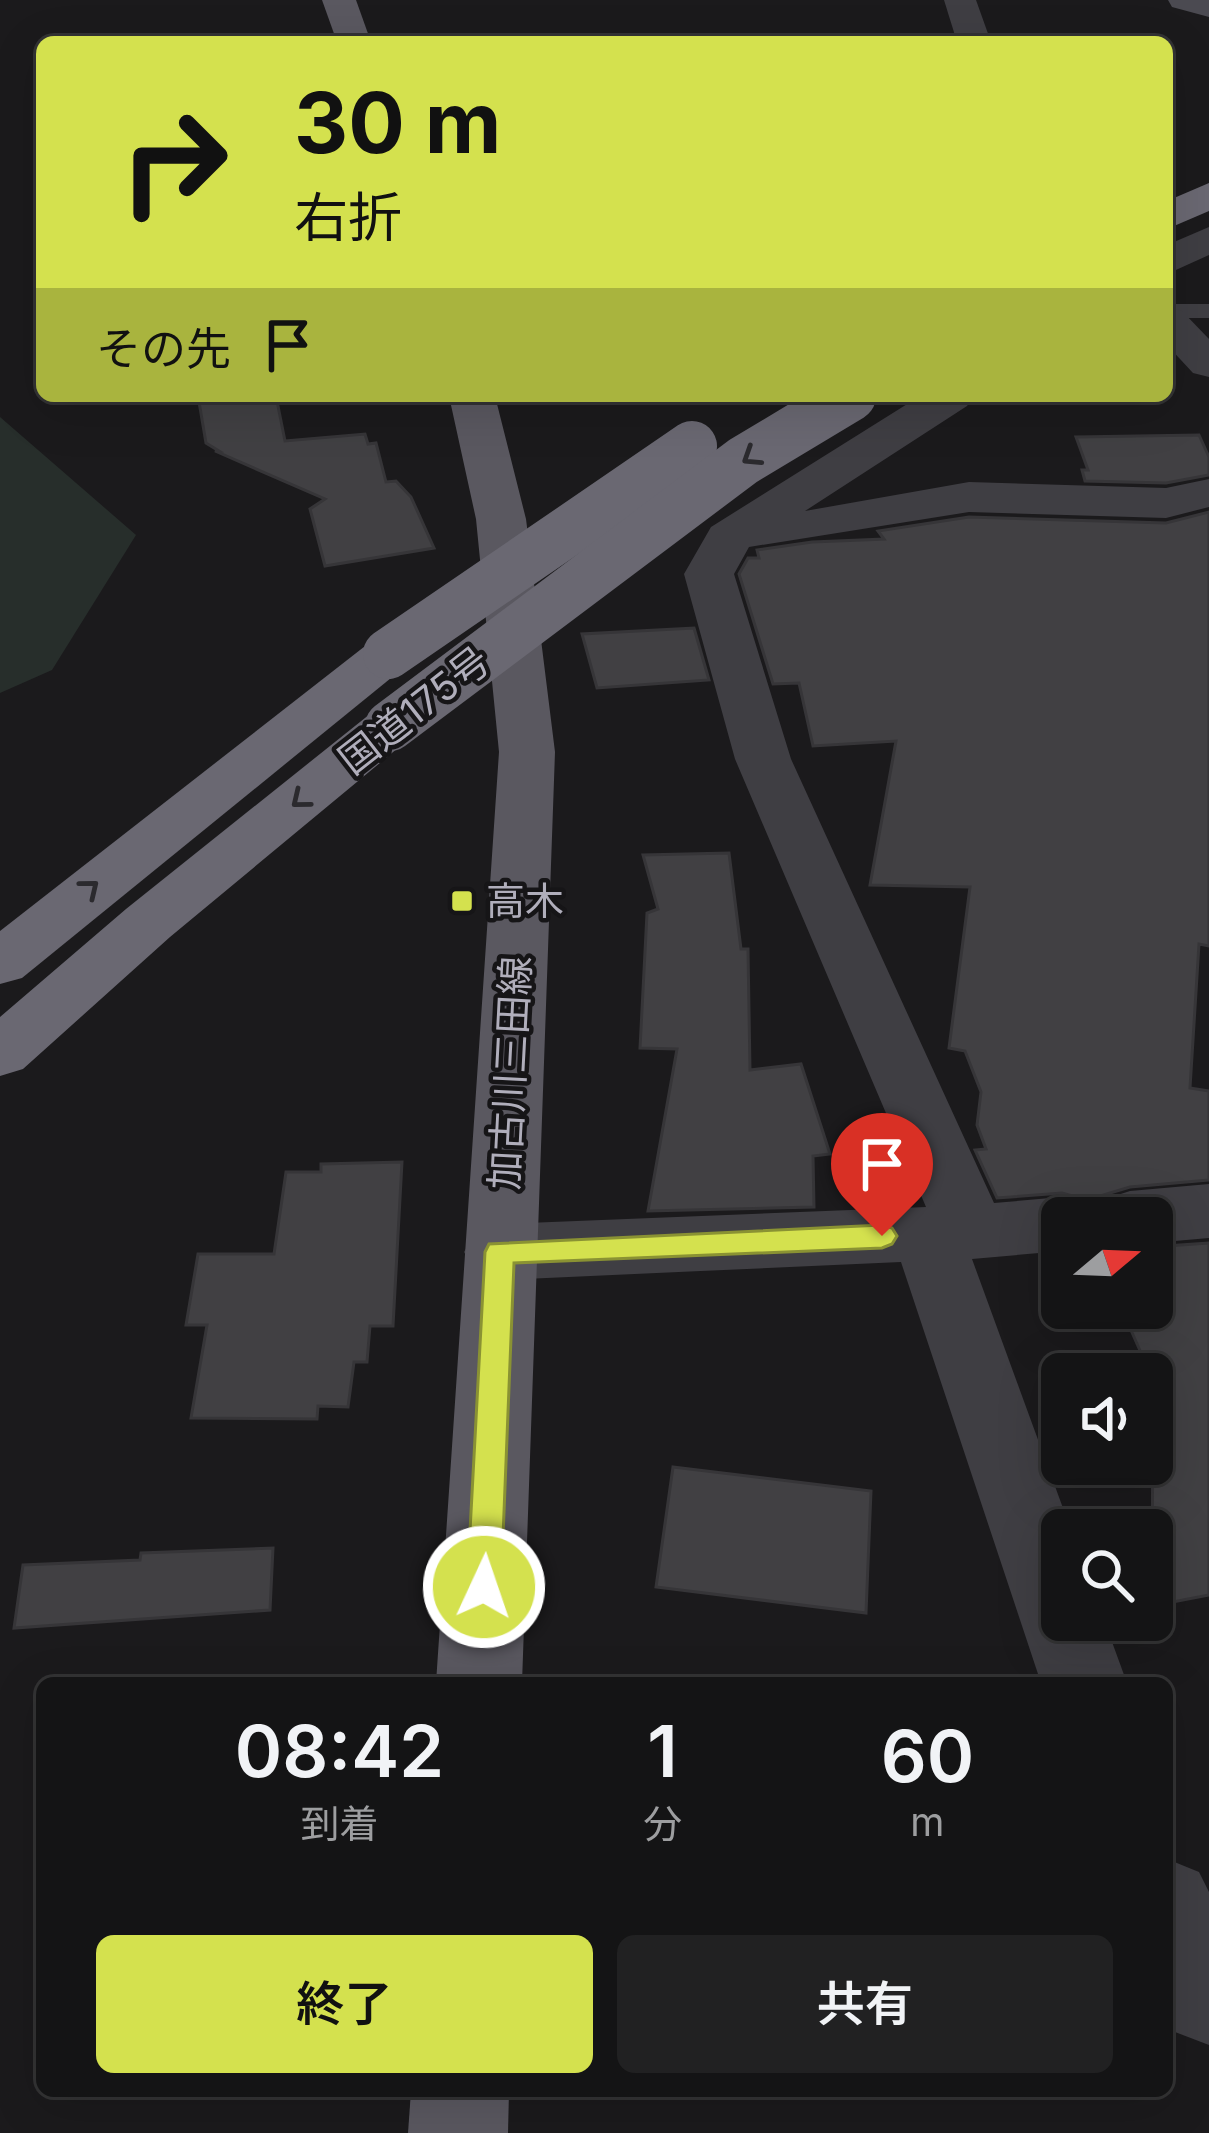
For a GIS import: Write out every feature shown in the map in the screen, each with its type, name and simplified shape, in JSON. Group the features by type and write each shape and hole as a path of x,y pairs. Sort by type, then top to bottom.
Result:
{"highway":[{"path":"1173,172 1209,154"},
{"path":"1173,214 1209,195"},
{"name":"国道175号","path":"0,963 388,654 764,402"},
{"name":"国道175号","path":"0,1054 148,922 390,726 743,461 841,402"}],"main road":[{"path":"339,0 352,36"},
{"name":"加古川三田線","path":"473,402 501,519 527,752 479,1677"},
{"path":"458,2133 460,2097"}],"street":[{"path":"960,0 972,36"},
{"path":"1184,0 1209,7"},
{"path":"1173,259 1209,239"},
{"path":"1173,323 1209,364"},
{"path":"942,402 729,538 709,574 763,759 950,1233 1041,1547"},
{"path":"592,554 729,538 969,497 1166,503 1209,494"},
{"path":"1173,1214 1209,1211"},
{"path":"500,1252 1041,1226"},
{"path":"1069,1641 1082,1677"},
{"path":"1173,1917 1209,1998"}],"lane":[{"path":"1173,315 1209,310"}],"shaded area":[{"path":"0,417 136,535 52,670 0,693"}],"building":[{"path":"199,402 277,402 285,441 365,434 368,444 376,443 386,482 396,481 411,497 434,548 325,566 310,509 325,499 206,443"},
{"path":"1199,435 1209,457 1209,475 1166,483 1085,481 1082,470 1088,470 1076,437"},
{"path":"1209,512 1209,946 1199,944 1190,1088 1209,1091 1209,1180 1130,1187 1097,1197 1062,1193 997,1198 975,1150 986,1149 977,1125 981,1092 965,1051 949,1048 970,887 870,885 896,741 813,746 799,683 773,684 739,574 748,558 759,558 757,550 884,539 878,531 969,517 1166,523"},
{"path":"694,628 709,680 597,688 582,634"},
{"path":"729,853 741,949 748,949 750,1070 801,1064 830,1154 813,1156 814,1207 648,1211 677,1049 640,1048 647,913 658,909 643,855"},
{"path":"402,1162 393,1326 370,1326 367,1362 354,1362 348,1407 318,1406 317,1419 191,1418 207,1325 186,1325 198,1254 274,1254 286,1172 321,1172 321,1164"},
{"path":"1209,1243 1209,1595 1173,1602 1173,1509 1152,1509 1153,1485 1173,1485 1173,1353 1141,1353 1130,1329 1173,1329 1173,1246"},
{"path":"673,1467 871,1491 866,1613 656,1587"},
{"path":"273,1548 270,1610 14,1628 23,1565 140,1560 141,1553"}],"place":[{"name":"高木","path":"462,901"}],"route":[{"path":"484,1587 500,1252 882,1236"}]}
